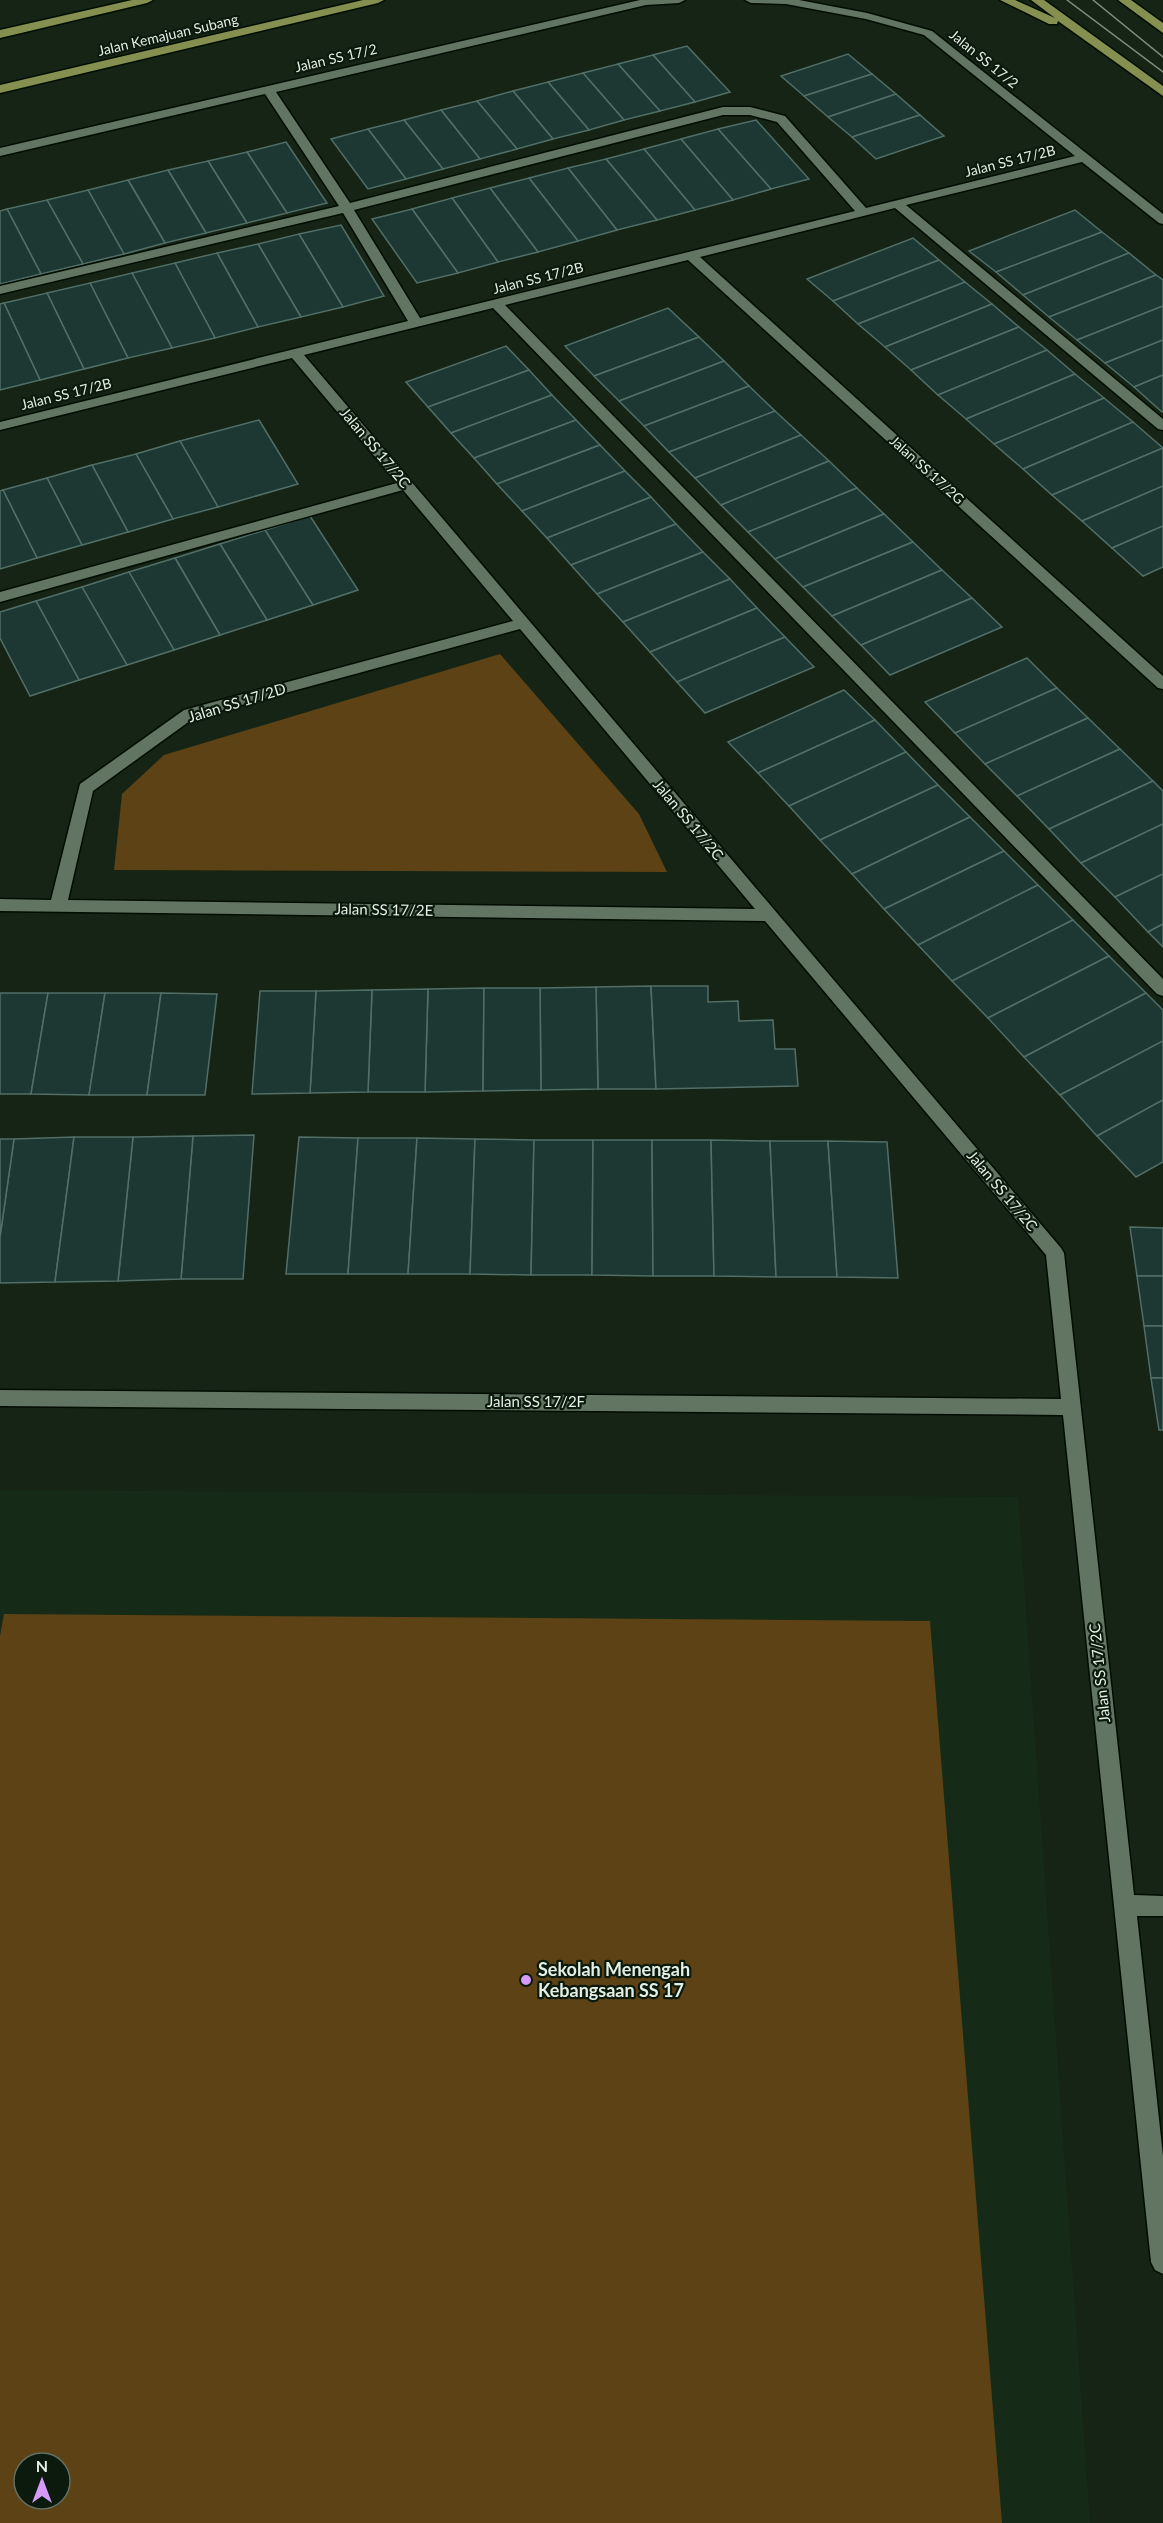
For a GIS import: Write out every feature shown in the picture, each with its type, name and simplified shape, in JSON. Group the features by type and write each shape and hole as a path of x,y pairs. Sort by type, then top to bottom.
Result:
{"main road":[{"path":"0,34 147,0"},
{"name":"Jalan Kemajuan Subang","path":"0,89 378,0"},
{"path":"1006,0 1092,40"},
{"path":"1036,0 1163,92"},
{"path":"1124,0 1163,28"},
{"path":"1131,0 1147,17"},
{"path":"247,32 304,7 310,2"}],"street":[{"name":"Jalan SS 17/2","path":"0,152 646,2 679,0"},
{"name":"Jalan SS 17/2","path":"751,0 786,1 809,5 867,16 928,33 1163,220"},
{"path":"268,89 347,208 416,323"},
{"path":"0,290 347,208 723,111 750,111 782,119 863,212"},
{"name":"Jalan SS 17/2B","path":"0,426 1083,158"},
{"path":"897,204 1163,426"},
{"name":"Jalan SS 17/2G","path":"691,255 1163,684"},
{"path":"496,303 1163,990"},
{"name":"Jalan SS 17/2C","path":"295,353 1055,1253 1163,2262"},
{"path":"0,597 405,485"},
{"name":"Jalan SS 17/2D","path":"58,906 86,788 189,714 522,624"},
{"name":"Jalan SS 17/2E","path":"0,905 768,915"},
{"name":"Jalan SS 17/2F","path":"0,1398 1071,1407"},
{"path":"1124,1905 1163,1906"}],"shaded area":[{"path":"500,654 639,814 667,872 114,870 122,794 164,755"},
{"name":"Sekolah Menengah Kebangsaan SS 17","path":"0,1490 1018,1497 1090,2523 0,2523"},
{"name":"Sekolah Menengah Kebangsaan SS 17","path":"4,1614 930,1621 1002,2523 0,2523 0,1636"}],"building":[{"path":"687,46 730,92 695,102 653,55"},
{"path":"848,54 872,74 804,96 781,76"},
{"path":"653,55 695,102 660,111 618,64"},
{"path":"618,64 660,111 624,120 583,73"},
{"path":"583,73 624,120 589,130 548,82"},
{"path":"872,74 896,94 828,117 804,96"},
{"path":"548,82 589,130 553,139 513,91"},
{"path":"513,91 553,139 517,149 477,101"},
{"path":"896,94 920,115 852,137 828,117"},
{"path":"477,101 517,149 480,159 441,110"},
{"path":"441,110 480,159 443,169 404,120"},
{"path":"920,115 944,136 876,159 852,137"},
{"path":"404,120 443,169 406,179 368,129"},
{"path":"756,120 809,179 771,189 718,129"},
{"path":"368,129 406,179 368,189 331,139"},
{"path":"718,129 771,189 733,200 681,139"},
{"path":"681,139 733,200 695,210 644,149"},
{"path":"286,142 327,203 287,213 247,152"},
{"path":"644,149 695,210 657,220 606,159"},
{"path":"247,152 287,213 247,223 208,161"},
{"path":"606,159 657,220 617,230 568,168"},
{"path":"208,161 247,223 206,233 168,170"},
{"path":"568,168 617,230 578,241 529,178"},
{"path":"168,170 206,233 165,243 128,180"},
{"path":"529,178 578,241 538,252 490,188"},
{"path":"128,180 165,243 124,254 88,190"},
{"path":"490,188 538,252 498,262 452,198"},
{"path":"88,190 124,254 83,264 47,200"},
{"path":"452,198 498,262 458,273 412,209"},
{"path":"47,200 83,264 41,274 7,209"},
{"path":"7,209 41,274 0,284 0,211"},
{"path":"412,209 458,273 417,283 372,219"},
{"path":"1075,210 1102,232 996,272 969,251"},
{"path":"341,225 384,296 343,307 299,234"},
{"path":"1102,232 1129,253 1023,295 996,272"},
{"path":"299,234 343,307 301,317 258,244"},
{"path":"913,238 939,260 833,301 807,279"},
{"path":"258,244 301,317 258,327 217,253"},
{"path":"217,253 258,327 215,338 175,263"},
{"path":"1129,253 1156,275 1049,317 1023,295"},
{"path":"939,260 965,282 858,324 833,301"},
{"path":"175,263 215,338 172,348 132,273"},
{"path":"132,273 172,348 128,358 90,283"},
{"path":"1156,275 1163,280 1163,306 1077,340 1049,317"},
{"path":"965,282 992,304 885,347 858,324"},
{"path":"90,283 128,358 84,369 47,293"},
{"path":"47,293 84,369 40,380 4,303"},
{"path":"4,303 40,380 0,390 0,304"},
{"path":"992,304 1019,327 911,370 885,347"},
{"path":"1163,306 1163,340 1105,363 1077,340"},
{"path":"668,308 699,337 594,376 565,346"},
{"path":"1019,327 1047,350 938,395 911,370"},
{"path":"699,337 724,361 619,401 594,376"},
{"path":"1163,340 1163,375 1134,387 1105,363"},
{"path":"506,346 529,370 428,407 406,382"},
{"path":"1047,350 1075,374 966,419 938,395"},
{"path":"724,361 749,386 644,426 619,401"},
{"path":"529,370 552,395 451,433 428,407"},
{"path":"1075,374 1104,398 994,444 966,419"},
{"path":"1163,375 1163,411 1162,412 1134,387"},
{"path":"749,386 775,411 669,452 644,426"},
{"path":"552,395 576,420 474,458 451,433"},
{"path":"1104,398 1133,422 1023,469 994,444"},
{"path":"775,411 801,435 695,478 669,452"},
{"path":"259,420 298,484 218,507 180,441"},
{"path":"576,420 600,445 497,484 474,458"},
{"path":"1133,422 1163,448 1052,495 1023,469"},
{"path":"801,435 829,461 721,505 695,478"},
{"path":"180,441 218,507 173,519 136,454"},
{"path":"600,445 625,471 522,511 497,484"},
{"path":"1163,448 1163,486 1082,521 1052,495"},
{"path":"136,454 173,519 128,532 92,465"},
{"path":"829,461 857,488 748,532 721,505"},
{"path":"92,465 128,532 82,545 47,478"},
{"path":"625,471 651,497 547,538 522,511"},
{"path":"47,478 82,545 37,558 3,490"},
{"path":"1163,486 1163,526 1112,548 1082,521"},
{"path":"857,488 884,514 775,559 748,532"},
{"path":"3,490 37,558 0,569 0,491"},
{"path":"651,497 676,524 571,565 547,538"},
{"path":"884,514 913,542 803,587 775,559"},
{"path":"310,516 358,590 313,605 265,530"},
{"path":"676,524 703,552 597,594 571,565"},
{"path":"1163,526 1163,567 1143,576 1112,548"},
{"path":"265,530 313,605 267,620 220,544"},
{"path":"913,542 942,570 832,616 803,587"},
{"path":"220,544 267,620 220,635 175,558"},
{"path":"703,552 730,579 623,622 597,594"},
{"path":"175,558 220,635 174,650 129,572"},
{"path":"942,570 972,598 861,645 832,616"},
{"path":"129,572 174,650 127,665 82,587"},
{"path":"730,579 757,608 650,652 623,622"},
{"path":"82,587 127,665 79,680 36,601"},
{"path":"972,598 1002,627 890,675 861,645"},
{"path":"36,601 79,680 30,696 0,638 0,612"},
{"path":"757,608 785,637 677,682 650,652"},
{"path":"785,637 814,667 705,713 677,682"},
{"path":"1027,658 1057,688 955,733 925,702"},
{"path":"1057,688 1088,718 985,764 955,733"},
{"path":"844,690 875,720 758,773 728,742"},
{"path":"1088,718 1120,749 1017,796 985,764"},
{"path":"875,720 906,752 789,806 758,773"},
{"path":"1120,749 1153,781 1049,829 1017,796"},
{"path":"906,752 938,785 820,840 789,806"},
{"path":"1153,781 1163,791 1163,824 1081,863 1049,829"},
{"path":"938,785 970,817 852,874 820,840"},
{"path":"970,817 1004,851 884,909 852,874"},
{"path":"1163,824 1163,874 1115,897 1081,863"},
{"path":"1004,851 1038,885 918,945 884,909"},
{"path":"1163,874 1163,924 1148,932 1115,897"},
{"path":"1038,885 1073,920 952,981 918,945"},
{"path":"1073,920 1109,956 988,1018 952,981"},
{"path":"1163,924 1163,947 1148,932"},
{"path":"1109,956 1146,993 1024,1057 988,1018"},
{"path":"651,986 656,1089 598,1089 596,987"},
{"path":"651,986 708,986 708,1002 738,1001 739,1021 773,1020 775,1049 795,1049 798,1086 656,1089"},
{"path":"596,987 598,1089 541,1090 540,988"},
{"path":"484,988 483,1091 425,1092 428,989"},
{"path":"484,988 540,988 541,1090 483,1091"},
{"path":"428,989 425,1092 368,1092 372,990"},
{"path":"372,990 368,1092 310,1093 316,991"},
{"path":"260,991 316,991 310,1093 252,1094"},
{"path":"0,993 48,993 31,1094 0,1094"},
{"path":"48,993 105,993 89,1095 31,1094"},
{"path":"105,993 161,993 147,1095 89,1095"},
{"path":"161,993 217,994 205,1095 147,1095"},
{"path":"1146,993 1163,1010 1163,1041 1060,1095 1024,1057"},
{"path":"1163,1041 1163,1100 1097,1136 1060,1095"},
{"path":"1163,1100 1163,1162 1136,1177 1097,1136"},
{"path":"254,1135 243,1279 181,1279 193,1136"},
{"path":"193,1136 181,1279 118,1281 133,1137"},
{"path":"74,1137 55,1282 0,1283 0,1237 14,1139"},
{"path":"74,1137 133,1137 118,1281 55,1282"},
{"path":"299,1137 358,1138 348,1274 286,1274"},
{"path":"358,1138 417,1138 408,1274 348,1274"},
{"path":"417,1138 475,1139 470,1274 408,1274"},
{"path":"0,1139 14,1139 0,1237"},
{"path":"475,1139 534,1140 531,1275 470,1274"},
{"path":"534,1140 593,1140 592,1275 531,1275"},
{"path":"593,1140 652,1140 653,1276 592,1275"},
{"path":"652,1140 711,1140 714,1276 653,1276"},
{"path":"711,1140 770,1141 776,1277 714,1276"},
{"path":"770,1141 828,1141 837,1277 776,1277"},
{"path":"828,1141 887,1142 898,1278 837,1277"},
{"path":"1130,1227 1163,1228 1163,1276 1137,1276"},
{"path":"1137,1276 1163,1276 1163,1326 1144,1326"},
{"path":"1144,1326 1163,1326 1163,1378 1151,1378"},
{"path":"1151,1378 1163,1378 1163,1430 1159,1430"}],"tram line":[{"path":"1067,0 1163,72"},
{"path":"1093,0 1163,57"}],"place":[{"name":"Sekolah Menengah Kebangsaan SS 17","path":"526,1980"}]}
